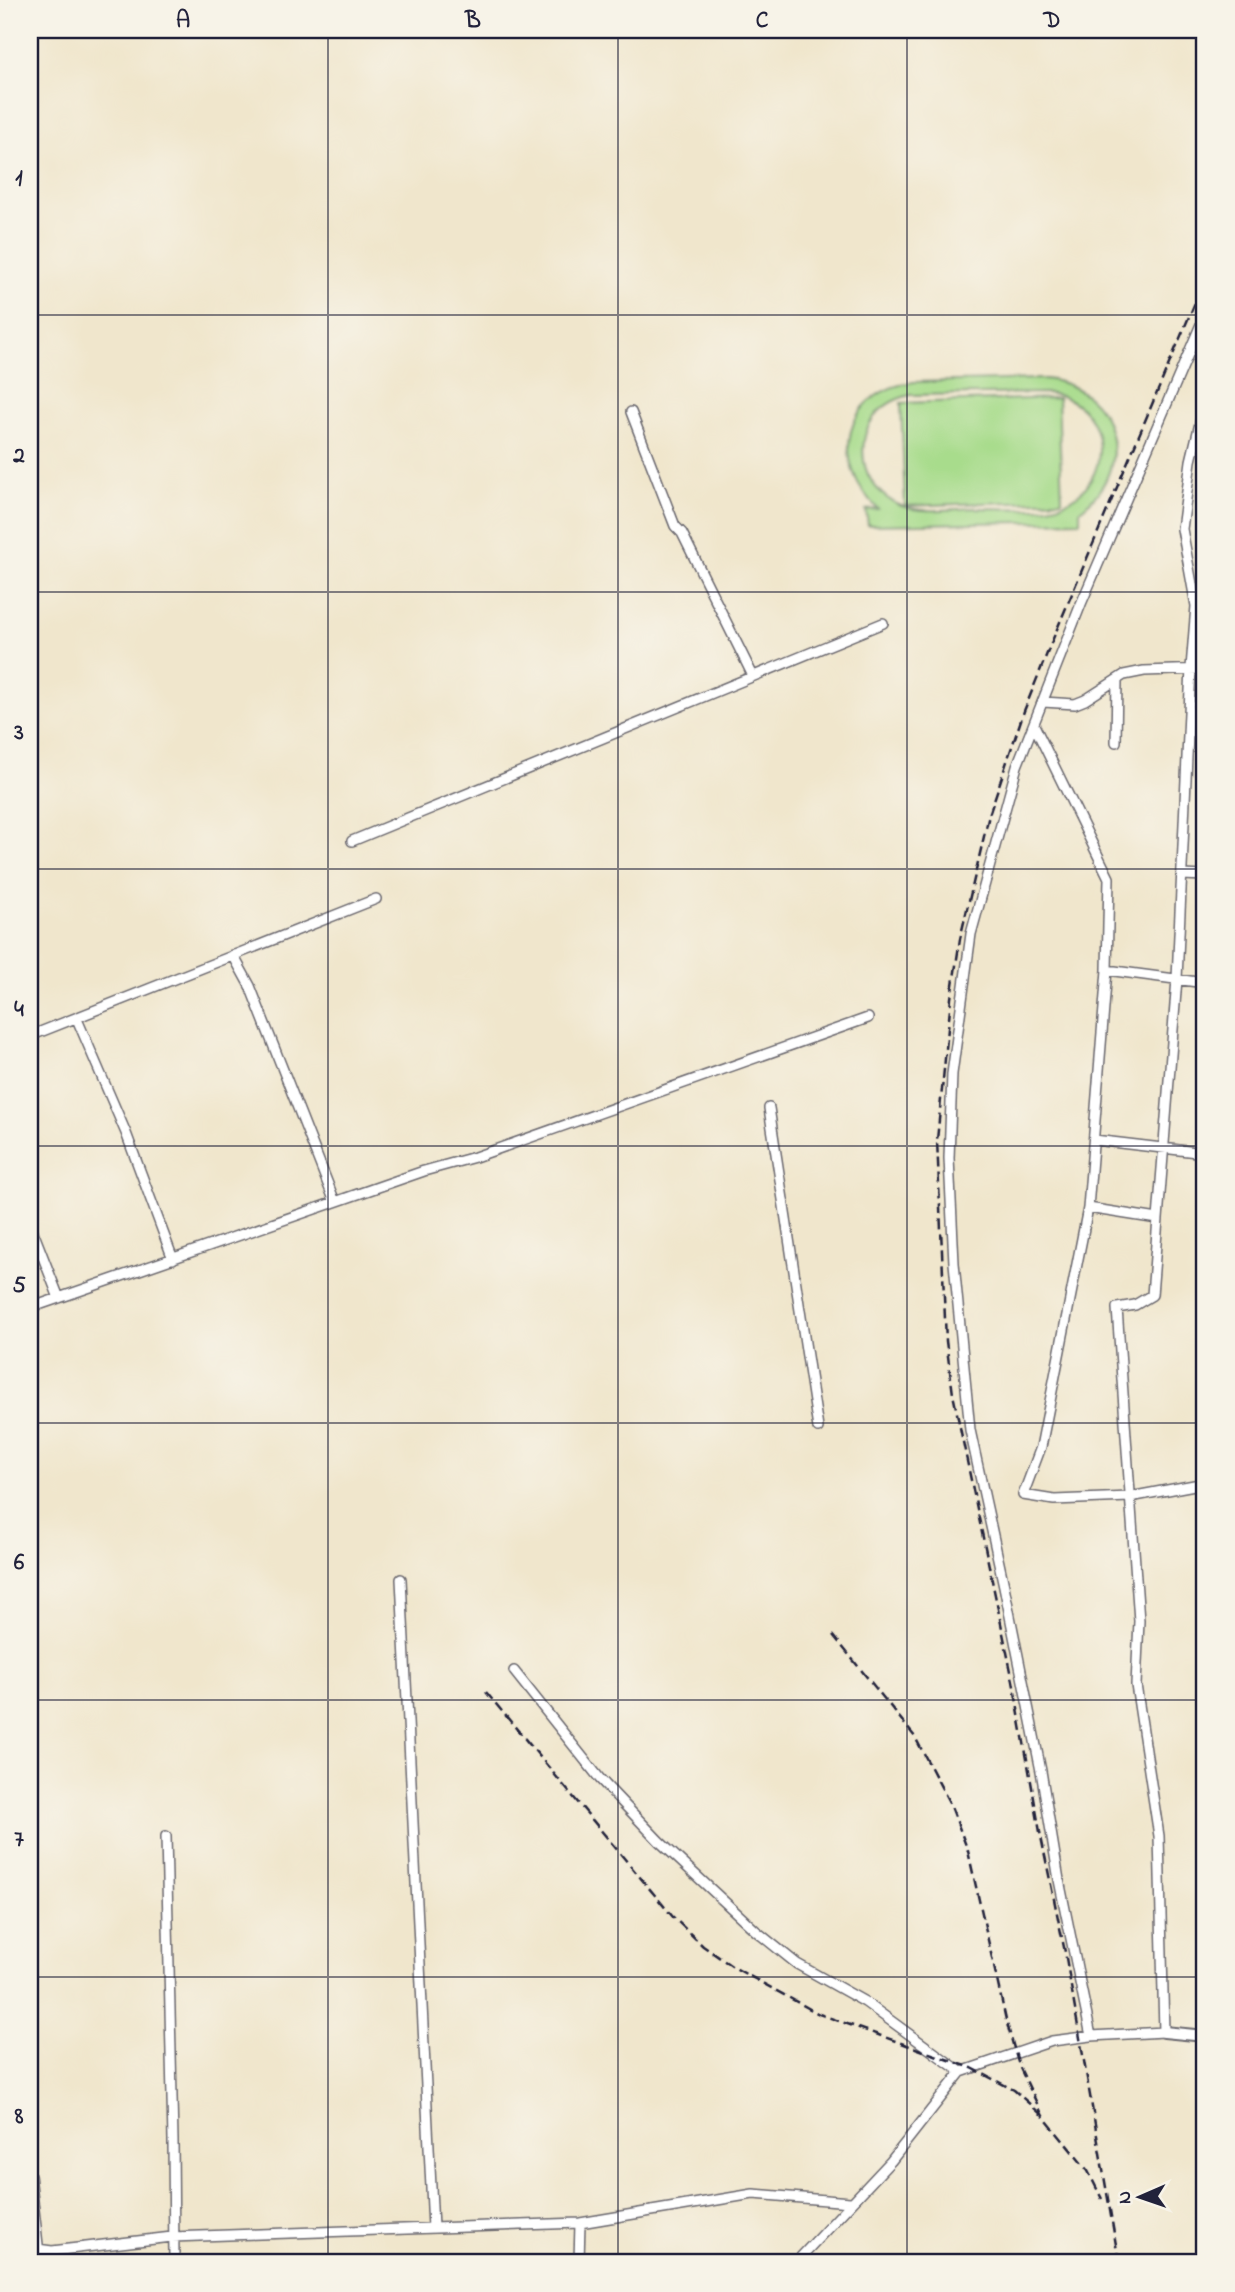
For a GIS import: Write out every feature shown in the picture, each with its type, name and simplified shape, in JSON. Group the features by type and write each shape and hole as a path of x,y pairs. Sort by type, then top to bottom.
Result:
{"street":[{"path":"1091,2036 1059,1880 1041,1771 970,1430 954,1264 949,1158 953,1074 971,934 1017,766 1081,604 1205,314"},
{"path":"631,412 675,526 682,533 753,676"},
{"path":"1164,2032 1159,1836 1136,1685 1139,1621 1117,1308 1135,1305 1152,1295 1177,979 1196,607 1182,529 1191,461 1201,419 1205,416"},
{"path":"352,841 883,623"},
{"path":"1043,702 1075,704 1124,675 1144,671 1205,669"},
{"path":"1116,742 1117,680"},
{"path":"1034,725 1110,878 1107,970 1088,1208 1041,1447 1023,1495 1054,1500 1130,1497 1205,1483"},
{"path":"1182,875 1205,876"},
{"path":"30,1036 376,899"},
{"path":"233,955 250,986 335,1202"},
{"path":"1107,970 1205,983"},
{"path":"77,1018 126,1133 173,1259"},
{"path":"30,1308 424,1171 488,1152 868,1018"},
{"path":"769,1108 818,1428"},
{"path":"1094,1140 1205,1153"},
{"path":"1088,1208 1158,1219"},
{"path":"30,1224 59,1298"},
{"path":"401,1579 433,2228"},
{"path":"514,1671 600,1779 659,1841 756,1931 797,1964 865,2002 961,2072"},
{"path":"166,1836 174,2262"},
{"path":"796,2262 891,2161 961,2072 1052,2041 1164,2032 1205,2036"},
{"path":"30,2175 34,2249 40,2262"},
{"path":"34,2249 52,2250 172,2237 580,2223 753,2194 850,2202"},
{"path":"579,2262 580,2223"}],"green space":[{"path":"1046,379 1070,385 1089,397 1103,413 1111,432 1113,452 1109,473 1098,493 1080,510 1080,521 868,525 866,510 878,509 853,471 849,451 851,432 858,414 871,399 889,388 913,382","holes":["1054,394 1076,403 1087,414 1095,428 1099,455 1091,480 1074,498 1062,504 1030,508 907,508 886,497 868,475 863,448 868,427 881,410 900,398 911,395"]},
{"path":"1058,398 1062,500 905,506 901,403"}],"railway":[{"path":"1119,2262 1065,1952 1013,1681 953,1394 946,1341 937,1140 951,998 960,939 989,815 1024,711 1052,641 1205,279"},
{"path":"833,1635 915,1737 951,1806 968,1851 1019,2066 1043,2116 1088,2171 1102,2199"},
{"path":"486,1692 673,1917 703,1946 733,1967 819,2014 972,2068 1014,2090 1043,2116"}]}
